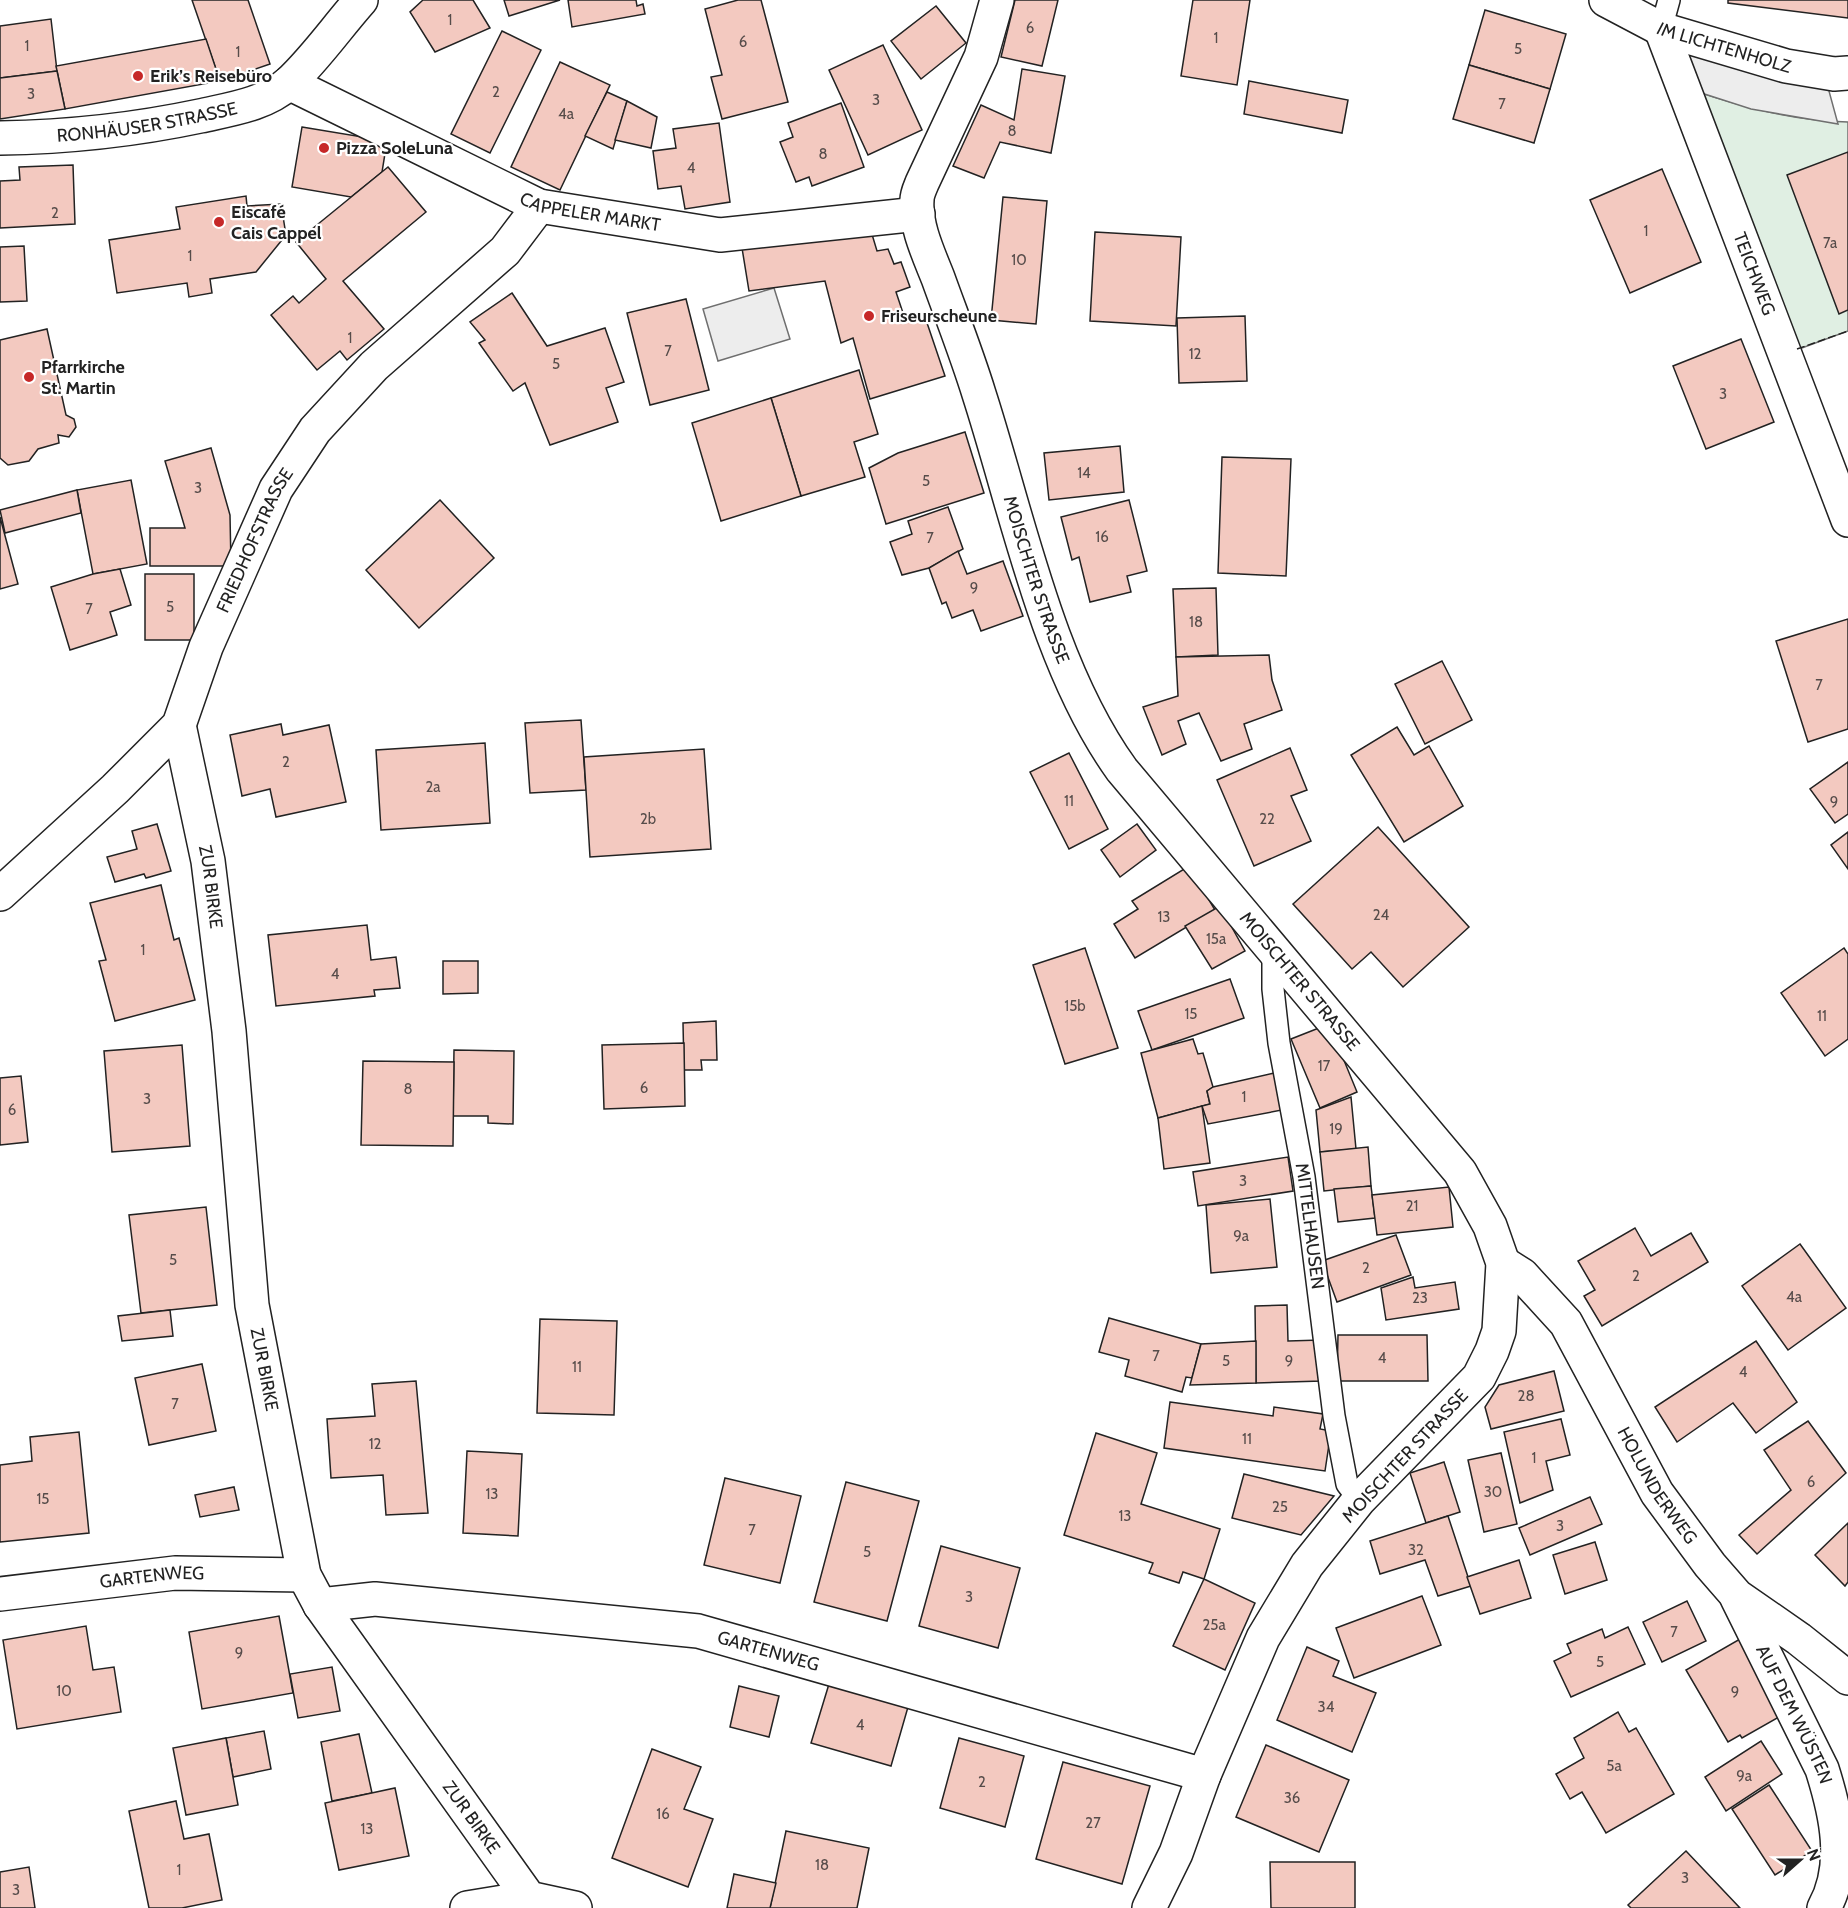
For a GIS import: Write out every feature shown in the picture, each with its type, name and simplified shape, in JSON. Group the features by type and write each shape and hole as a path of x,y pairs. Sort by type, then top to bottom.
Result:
{"street":[{"name":"RONHÄUSER STRASSE","path":"0,138 50,138 145,128 244,107 267,98 289,83 361,0"},
{"name":"MOISCHTER STRASSE","path":"997,0 981,57 916,198 926,246 979,392 1045,608 1093,724 1122,770 1460,1172 1490,1226 1503,1263 1499,1331 1479,1377 1359,1500 1307,1565 1263,1638 1204,1775 1176,1853 1149,1908"},
{"name":"IM LICHTENHOLZ","path":"1606,0 1665,15 1786,66 1834,74 1848,73"},
{"name":"TEICHWEG","path":"1665,15 1848,520"},
{"name":"CAPPELER MARKT","path":"289,83 539,206 720,235 918,214"},
{"name":"FRIEDHOFSTRASSE","path":"0,894 115,789 179,725 206,647 276,489 315,430 375,366 505,251 539,206"},
{"name":"ZUR BIRKE","path":"179,725 208,861 230,1031 252,1305 304,1575 320,1605 529,1898"},
{"name":"HOLUNDERWEG","path":"1503,1263 1522,1275 1566,1323 1657,1493 1737,1596 1799,1639 1848,1678"},
{"name":"GARTENWEG","path":"0,1594 175,1573 304,1575"},
{"name":"AUF DEM WÜSTEN","path":"1737,1596 1822,1769 1830,1796 1838,1849 1831,1896 1824,1908"},
{"name":"GARTENWEG","path":"320,1605 375,1599 698,1631 1204,1775"},
{"path":"467,1908 529,1898 575,1908"}],"lane":[{"name":"MITTELHAUSEN","path":"1273,950 1273,988 1278,1043 1304,1177 1334,1416 1347,1484 1359,1500"}],"green space":[{"path":"1692,90 1769,112 1808,119 1848,122 1848,331 1791,352"}],"shaded area":[{"path":"1676,43 1826,80 1838,124 1751,109 1692,90"},
{"path":"774,288 790,339 718,361 703,309"}],"building":[{"path":"192,0 248,0 270,64 220,81"},
{"path":"423,0 473,0 490,28 435,52 410,12"},
{"path":"504,0 560,0 509,16"},
{"path":"568,0 636,0 637,6 643,4 645,14 572,27"},
{"path":"738,0 761,0 788,102 722,119 711,77 722,75 705,9"},
{"path":"1015,0 1058,0 1042,66 1001,57"},
{"path":"1193,0 1250,0 1237,85 1181,76"},
{"path":"1728,0 1848,0 1848,18 1728,3"},
{"path":"936,6 966,43 921,79 891,41"},
{"path":"1485,10 1566,34 1550,89 1469,65"},
{"path":"51,19 57,71 0,78 0,26"},
{"path":"502,31 541,50 490,153 451,134"},
{"name":"Erik’s Reisebüro","path":"206,39 220,81 65,109 56,66"},
{"path":"883,45 922,130 868,155 829,70"},
{"path":"560,62 610,85 560,190 511,167"},
{"path":"1469,65 1550,89 1534,143 1453,119"},
{"path":"1022,69 1065,76 1051,153 1000,142 984,178 953,166 981,105 1014,120"},
{"path":"57,71 65,109 0,119 0,78"},
{"path":"1249,81 1348,100 1342,133 1244,114"},
{"path":"607,92 627,101 613,149 585,136"},
{"path":"627,101 657,117 651,148 615,140"},
{"path":"841,103 864,167 812,186 809,177 796,182 780,142 793,137 788,123"},
{"path":"719,123 730,202 685,209 681,186 658,189 653,151 676,148 673,129"},
{"path":"302,127 387,141 382,172 351,197 292,187"},
{"path":"1848,152 1848,310 1839,314 1787,175"},
{"path":"73,165 75,224 0,228 0,181 20,180 19,167"},
{"path":"388,167 426,212 343,281 384,329 347,360 340,351 317,370 271,315 293,296 299,303 326,279 296,242"},
{"path":"1662,169 1701,262 1630,293 1590,200"},
{"path":"246,196 247,206 281,204 286,235 256,272 210,279 212,293 189,297 187,283 117,293 109,240 180,229 176,207"},
{"path":"1003,197 1047,201 1036,324 991,320"},
{"name":"Friseurscheune","path":"871,231 877,251 888,249 894,264 901,262 910,287 896,292 905,319 924,314 945,376 870,399 853,338 841,343 825,281 749,291 742,248"},
{"path":"1095,232 1181,237 1176,326 1090,321"},
{"path":"24,246 27,301 0,302 0,247"},
{"path":"512,293 547,346 605,328 624,382 606,388 618,422 550,445 525,383 513,391 479,343 485,340 470,322"},
{"path":"686,299 709,390 650,405 627,313"},
{"path":"1245,316 1247,381 1179,383 1177,318"},
{"name":"Pfarrkirche St. Martin","path":"47,329 66,415 74,419 76,427 69,437 58,435 59,443 38,449 29,461 8,465 0,458 0,340"},
{"path":"1741,339 1774,422 1706,449 1673,366"},
{"path":"859,370 878,434 854,442 865,477 801,496 771,398"},
{"path":"771,398 801,496 721,521 692,423"},
{"path":"965,432 984,493 886,524 869,468 898,453"},
{"path":"1120,446 1124,492 1049,500 1044,453"},
{"path":"211,448 230,515 231,566 150,566 150,528 185,528 165,461"},
{"path":"1222,457 1291,459 1286,576 1218,573"},
{"path":"131,480 147,564 93,574 77,490"},
{"path":"77,490 81,513 5,533 0,510"},
{"path":"440,500 494,558 419,628 366,570"},
{"path":"1129,500 1147,571 1127,576 1131,592 1090,602 1079,557 1072,560 1061,517"},
{"path":"948,507 963,549 929,568 902,575 890,542 912,534 908,521"},
{"path":"0,517 18,584 0,589"},
{"path":"958,551 967,574 1003,561 1023,616 981,631 973,610 952,618 946,602 942,604 929,568"},
{"path":"120,569 131,605 110,612 117,635 70,650 51,587 93,574"},
{"path":"145,574 194,574 194,640 145,640"},
{"path":"1216,588 1218,655 1176,657 1173,589"},
{"path":"1848,619 1848,729 1808,742 1776,641"},
{"path":"1269,655 1272,680 1282,710 1244,724 1252,749 1221,761 1199,713 1178,721 1186,744 1162,755 1143,707 1178,696 1176,657"},
{"path":"1442,661 1472,720 1425,744 1395,684"},
{"path":"581,720 586,790 530,793 525,723"},
{"path":"281,724 283,735 329,725 346,802 276,817 270,789 242,796 230,735"},
{"path":"1397,727 1414,755 1429,746 1463,806 1404,842 1351,755"},
{"path":"485,743 490,823 381,830 376,750"},
{"path":"1290,748 1307,790 1291,796 1311,841 1254,866 1217,780"},
{"path":"704,749 711,849 590,857 584,757"},
{"path":"1069,753 1108,829 1069,849 1030,772"},
{"path":"1848,762 1848,814 1835,823 1810,789"},
{"path":"157,824 171,871 146,878 144,874 115,882 107,857 137,849 132,831"},
{"path":"1137,824 1156,850 1120,877 1101,850"},
{"path":"1378,827 1469,927 1403,987 1371,952 1352,969 1293,904"},
{"path":"1848,832 1848,869 1831,845"},
{"path":"1189,866 1215,910 1135,958 1114,924 1138,909 1132,901"},
{"path":"161,885 174,940 179,938 195,1000 115,1021 99,961 106,960 90,903"},
{"path":"1220,906 1245,951 1212,969 1185,926"},
{"path":"367,925 371,960 396,957 400,988 374,990 375,996 276,1006 268,935"},
{"path":"1085,948 1118,1048 1065,1064 1033,965"},
{"path":"1844,948 1848,954 1848,1039 1825,1056 1781,993"},
{"path":"443,961 478,961 478,993 443,994"},
{"path":"1230,979 1244,1018 1152,1050 1138,1011"},
{"path":"716,1021 717,1060 701,1060 702,1070 684,1070 683,1023"},
{"path":"1329,1024 1357,1092 1320,1108 1291,1039"},
{"path":"1193,1039 1198,1054 1203,1053 1213,1087 1207,1091 1210,1104 1158,1118 1141,1053"},
{"path":"684,1043 685,1106 604,1109 602,1045"},
{"path":"182,1045 190,1146 112,1152 104,1051"},
{"path":"454,1050 514,1051 513,1124 488,1123 488,1116 453,1116"},
{"path":"363,1061 454,1062 453,1146 361,1145"},
{"path":"1274,1073 1282,1110 1208,1124 1202,1106 1210,1104 1207,1091 1213,1087"},
{"path":"21,1076 28,1142 0,1145 0,1078"},
{"path":"1351,1097 1356,1149 1320,1152 1316,1110"},
{"path":"1202,1106 1210,1163 1164,1169 1158,1118"},
{"path":"1368,1147 1371,1186 1324,1191 1320,1152"},
{"path":"1288,1157 1293,1191 1198,1206 1193,1172"},
{"path":"1371,1186 1375,1218 1338,1222 1334,1189"},
{"path":"1449,1187 1453,1227 1377,1235 1372,1195"},
{"path":"1270,1199 1277,1267 1211,1273 1206,1205"},
{"path":"206,1207 217,1305 141,1313 129,1215"},
{"path":"1635,1228 1651,1256 1691,1233 1708,1262 1602,1326 1584,1296 1595,1290 1578,1261"},
{"path":"1396,1235 1411,1275 1337,1302 1322,1261"},
{"path":"1800,1244 1846,1308 1788,1350 1742,1286"},
{"path":"1413,1277 1415,1288 1455,1282 1459,1309 1386,1320 1381,1288"},
{"path":"1287,1305 1288,1341 1321,1340 1322,1381 1256,1383 1255,1306"},
{"path":"170,1310 173,1336 122,1341 118,1316"},
{"path":"1109,1318 1201,1344 1192,1378 1186,1377 1182,1392 1125,1376 1129,1360 1099,1352"},
{"path":"540,1319 617,1321 614,1415 537,1413"},
{"path":"1338,1335 1427,1335 1428,1381 1337,1381"},
{"path":"1256,1341 1256,1383 1190,1385 1201,1344"},
{"path":"1756,1341 1797,1402 1756,1433 1733,1403 1677,1442 1655,1407"},
{"path":"202,1364 216,1431 149,1445 135,1378"},
{"path":"1554,1371 1564,1411 1491,1429 1485,1407 1499,1385"},
{"path":"416,1381 428,1513 386,1515 383,1475 331,1478 327,1419 375,1416 372,1384"},
{"path":"1170,1402 1273,1416 1274,1407 1323,1414 1320,1429 1331,1431 1325,1471 1164,1448"},
{"path":"1561,1419 1570,1455 1546,1461 1553,1490 1520,1503 1504,1432"},
{"path":"1808,1421 1846,1473 1757,1554 1739,1535 1791,1490 1764,1450"},
{"path":"79,1432 89,1533 0,1542 0,1465 32,1461 30,1437"},
{"path":"1096,1433 1157,1453 1141,1504 1220,1529 1204,1579 1183,1572 1179,1583 1149,1573 1153,1563 1064,1535"},
{"path":"467,1451 522,1454 518,1536 463,1533"},
{"path":"1501,1453 1517,1524 1484,1532 1468,1460"},
{"path":"1444,1462 1460,1512 1426,1523 1410,1473"},
{"path":"1244,1474 1334,1496 1301,1535 1232,1518"},
{"path":"725,1478 801,1496 780,1583 704,1565"},
{"path":"846,1482 919,1501 887,1621 814,1602"},
{"path":"234,1487 239,1510 200,1517 195,1495"},
{"path":"1590,1497 1602,1524 1530,1555 1519,1528"},
{"path":"1448,1516 1471,1586 1438,1596 1425,1560 1380,1574 1370,1541"},
{"path":"1848,1523 1848,1582 1845,1586 1815,1555"},
{"path":"1595,1542 1607,1580 1565,1594 1553,1555"},
{"path":"941,1546 1020,1568 998,1648 919,1626"},
{"path":"1519,1560 1531,1598 1480,1614 1467,1577"},
{"path":"1204,1579 1255,1603 1225,1670 1173,1646"},
{"path":"1422,1596 1441,1645 1354,1678 1336,1628"},
{"path":"1687,1601 1706,1641 1662,1662 1643,1622"},
{"path":"279,1616 293,1693 202,1709 189,1632"},
{"path":"86,1626 93,1670 114,1667 121,1712 17,1729 3,1640"},
{"path":"1628,1627 1645,1664 1571,1697 1554,1661 1571,1653 1567,1644 1602,1629 1605,1638"},
{"path":"1740,1639 1784,1714 1742,1738 1740,1735 1728,1742 1686,1670"},
{"path":"1307,1647 1339,1661 1333,1676 1376,1693 1352,1752 1277,1720"},
{"path":"332,1667 340,1711 298,1718 290,1674"},
{"path":"829,1684 908,1707 891,1766 811,1743"},
{"path":"739,1686 779,1696 769,1737 730,1727"},
{"path":"1618,1712 1629,1732 1636,1728 1674,1794 1606,1833 1582,1792 1570,1799 1556,1774 1584,1758 1574,1738"},
{"path":"264,1731 271,1769 233,1777 226,1738"},
{"path":"359,1734 372,1793 332,1801 321,1742"},
{"path":"226,1738 238,1805 186,1815 173,1748"},
{"path":"959,1738 1024,1756 1005,1827 940,1808"},
{"path":"1761,1741 1782,1774 1726,1811 1705,1777"},
{"path":"1266,1745 1349,1780 1319,1852 1236,1817"},
{"path":"652,1749 701,1767 684,1809 713,1819 688,1887 612,1858"},
{"path":"1063,1762 1150,1786 1122,1884 1036,1859"},
{"path":"1769,1785 1812,1851 1775,1875 1732,1809"},
{"path":"395,1788 409,1856 339,1870 325,1803"},
{"path":"176,1801 184,1839 209,1834 222,1900 182,1908 149,1908 129,1811"},
{"path":"786,1831 869,1848 857,1908 770,1908"},
{"path":"1686,1851 1740,1908 1631,1908 1628,1905"},
{"path":"1270,1862 1355,1862 1355,1908 1271,1908"},
{"path":"29,1867 35,1908 0,1908 0,1872"},
{"path":"734,1874 776,1883 770,1908 727,1908"}],"fence":[{"path":"1797,349 1848,331"}],"place":[{"name":"Erik’s Reisebüro","path":"138,76"},
{"name":"Pizza SoleLuna","path":"324,148"},
{"name":"Eiscafé Cais Cappel","path":"219,222"},
{"name":"Friseurscheune","path":"869,316"},
{"name":"Pfarrkirche St. Martin","path":"29,377"}]}
